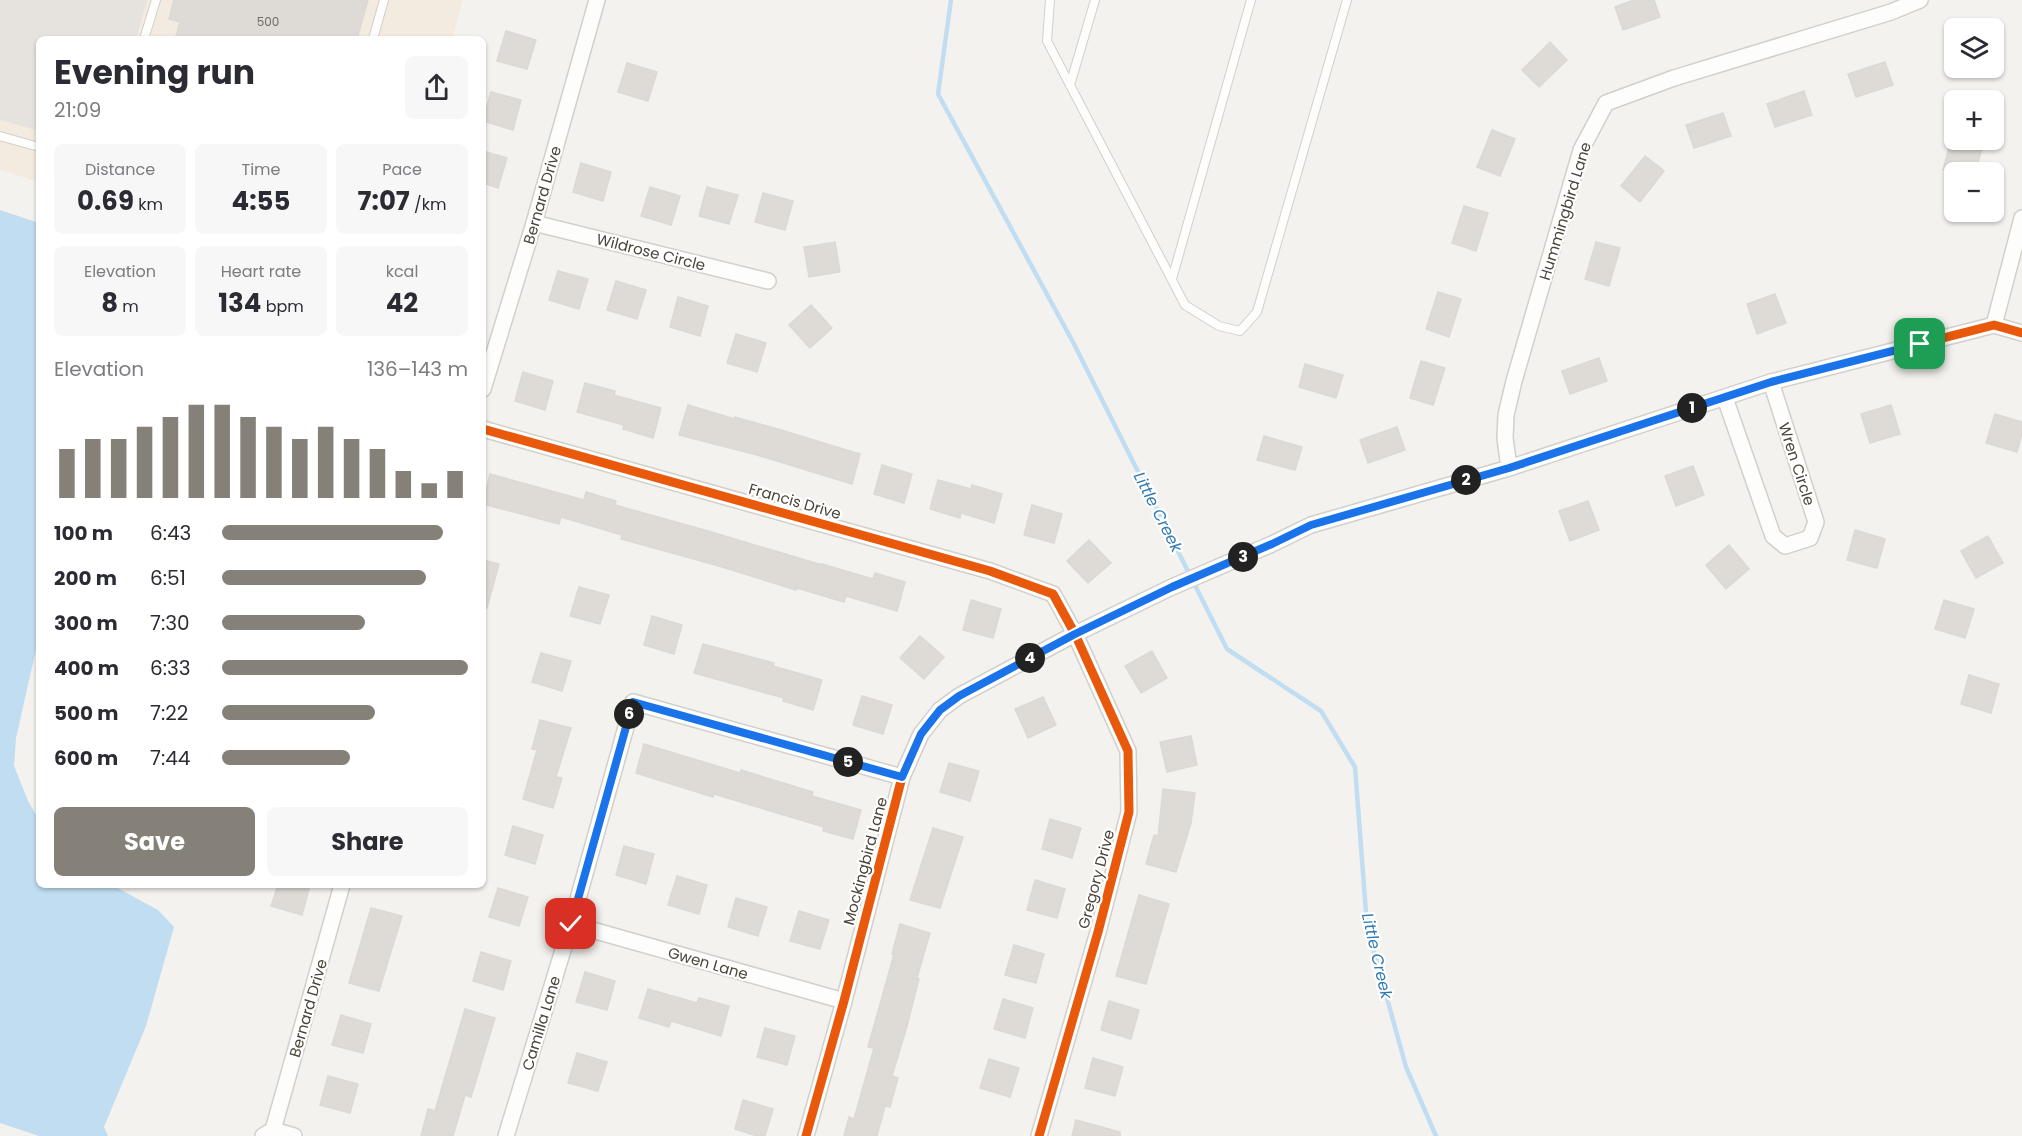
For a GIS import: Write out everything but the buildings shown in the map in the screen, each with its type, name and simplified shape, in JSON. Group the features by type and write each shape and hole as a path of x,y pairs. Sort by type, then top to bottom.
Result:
{"street":[{"name":"Bernard Drive","path":"486,379 534,223 597,0"},
{"name":"Hummingbird Lane","path":"1509,468 1505,438 1506,415 1514,381 1581,150 1606,103 1889,6 1920,0"},
{"path":"2022,218 1994,325 2022,333"},
{"name":"Wildrose Circle","path":"534,223 768,281"},
{"name":"Mockingbird Lane","path":"806,1136 844,1002 902,777 921,734 940,710 959,696 1075,634 1172,587 1311,525 1509,468 1771,382 1994,325"},
{"name":"Wren Circle","path":"1725,398 1773,536 1785,546 1810,538 1816,522 1771,382"},
{"name":"Francis Drive","path":"486,430 990,571 1053,594 1075,634"},
{"name":"Gregory Drive","path":"1039,1136 1130,812 1128,751 1075,634"},
{"name":"Camilla Lane","path":"506,1136 571,924 633,702 902,777"},
{"name":"Bernard Drive","path":"268,1133 341,888"},
{"name":"Gwen Lane","path":"571,924 844,1002"},
{"path":"268,1133 294,1136"}],"lane":[{"path":"145,36 156,0"},
{"path":"374,36 384,0"},
{"path":"1050,0 1047,41 1185,305 1219,326 1240,331 1257,312 1347,0"},
{"path":"1070,85 1095,0"},
{"path":"1172,279 1251,0"},
{"path":"0,136 36,146"}],"shaded area":[{"path":"0,0 463,0 453,36 36,36 36,181 0,170"},
{"path":"0,0 147,0 137,36 36,36 36,130 0,120"}],"water":[{"path":"0,210 36,222 36,649 16,738 14,766 36,815 36,888 118,888 158,910 174,927 146,1026 104,1127 108,1136 39,1136 0,1123"}],"waterway":[{"name":"Little Creek","path":"951,0 938,94 1074,344 1227,649 1321,711 1355,767 1367,926 1406,1067 1436,1136"}],"cycle path":[{"path":"806,1136 844,1001 902,777 921,734 940,710 959,696 1075,634 1172,587 1311,525 1509,468 1771,382 1994,325 2022,333"},
{"path":"486,430 990,571 1053,594 1075,634 1128,751 1129,812 1098,932 1039,1136"}],"route":[{"path":"571,924 633,702 902,777 921,734 940,710 959,696 1075,634 1172,587 1311,525 1509,468 1771,382 1920,344"}]}
